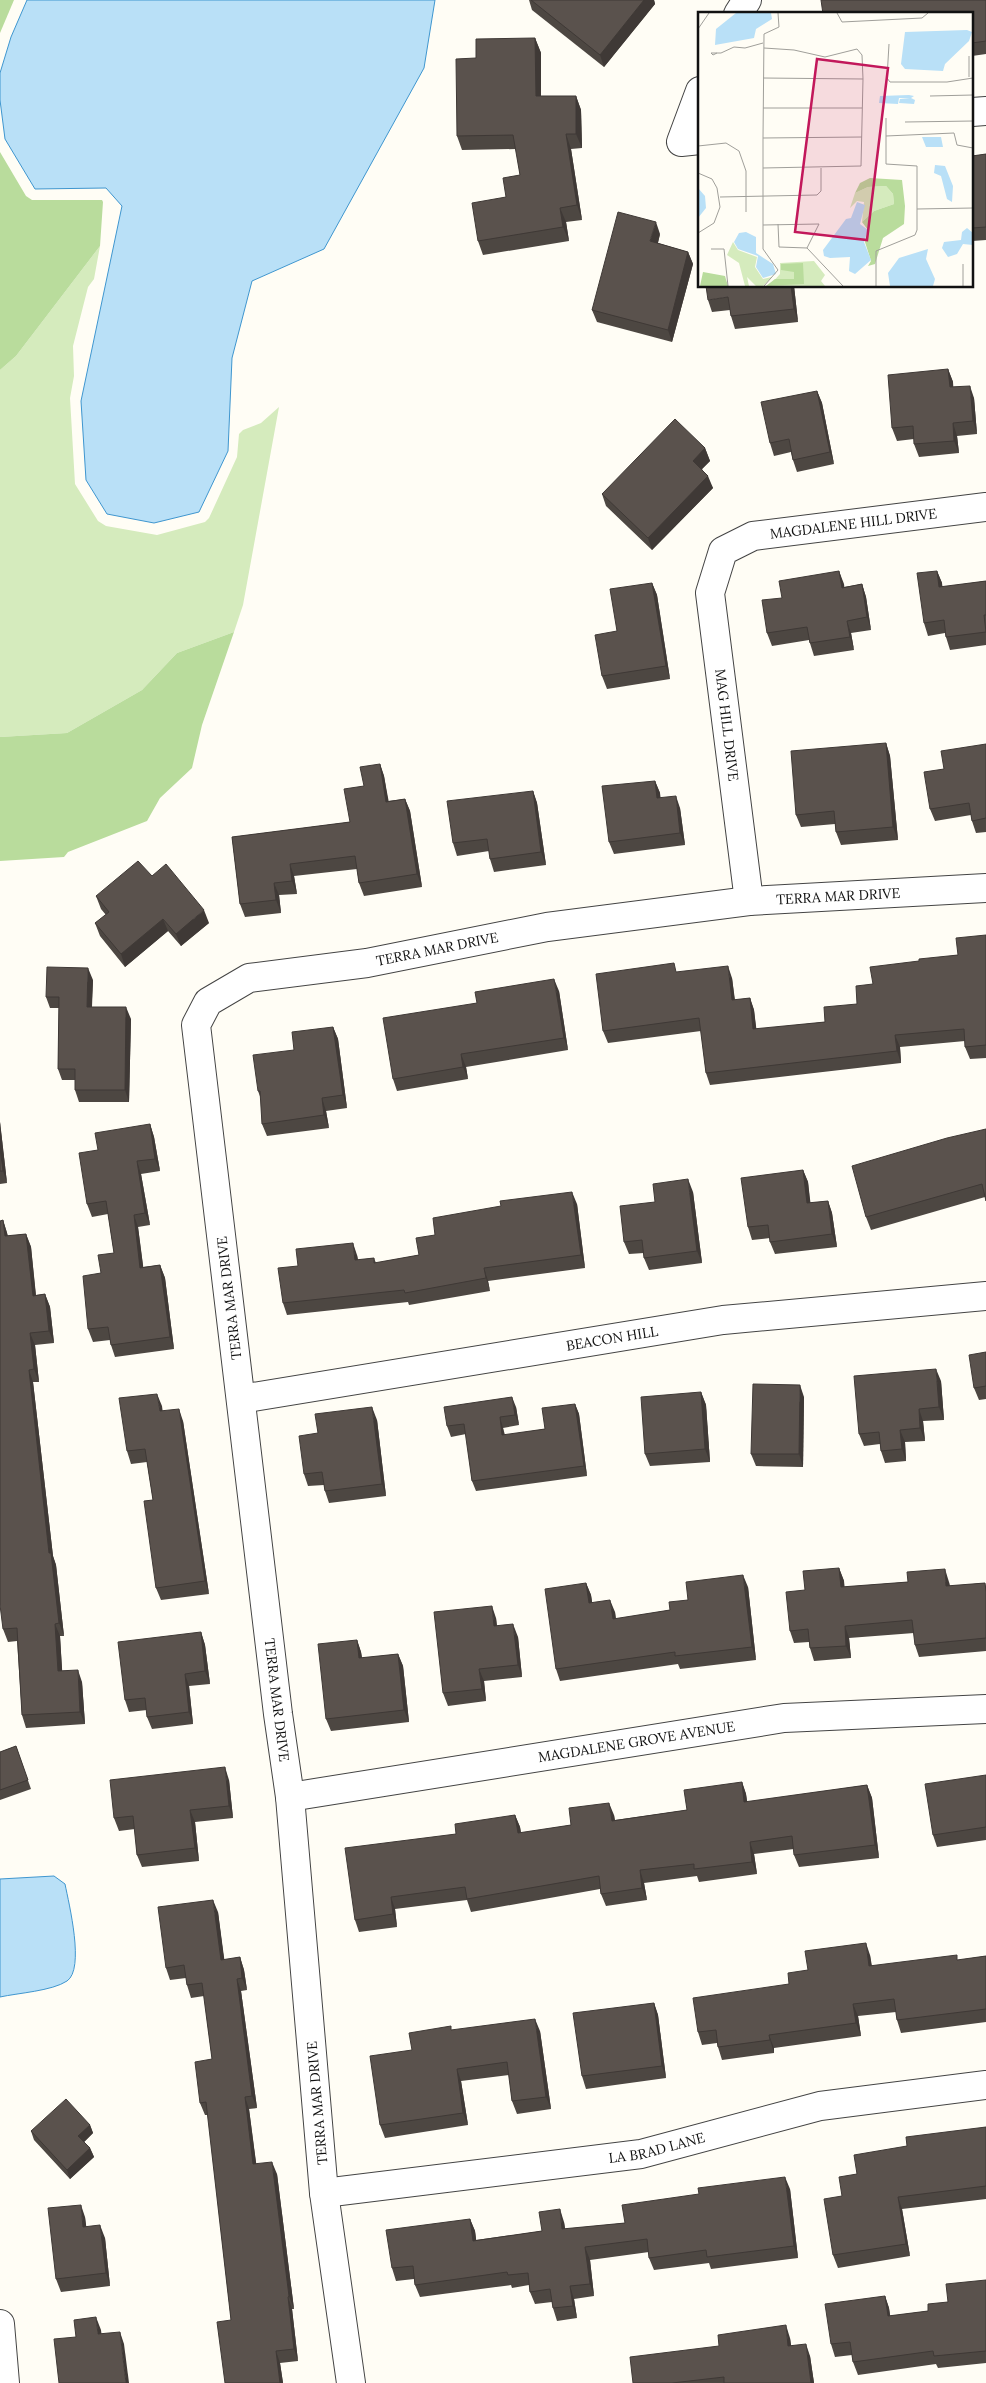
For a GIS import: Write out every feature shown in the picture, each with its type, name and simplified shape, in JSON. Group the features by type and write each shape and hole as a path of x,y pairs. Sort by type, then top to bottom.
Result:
{"street":[{"path":"739,12 747,0"},
{"path":"698,96 682,142 698,140"},
{"name":"MAGDALENE HILL DRIVE","path":"723,551 752,536 986,507"},
{"name":"MAG HILL DRIVE","path":"723,551 710,592 749,901"},
{"name":"TERRA MAR DRIVE","path":"351,2383 324,2193 290,1798 278,1714 196,1025 208,1002 249,978 368,964 547,927 749,901 986,888"},
{"name":"BEACON HILL","path":"241,1399 723,1320 986,1296"},
{"name":"MAGDALENE GROVE AVENUE","path":"290,1798 784,1718 986,1709"},
{"name":"LA BRAD LANE","path":"324,2193 641,2154 820,2106 986,2085"},
{"path":"0,2324 5,2383"}],"green space":[{"path":"0,0 14,0 0,33"},
{"path":"0,152 26,196 32,200 102,200 103,202 100,246 16,356 0,370"},
{"path":"100,246 94,279 88,287 73,346 74,376 70,398 75,484 98,521 106,526 157,535 205,522 209,518 237,457 239,434 243,430 261,423 279,407 243,605 234,632 177,653 142,690 67,733 0,737 0,370 16,356"},
{"path":"234,632 202,725 192,768 160,798 147,821 68,852 64,857 0,861 0,737 67,733 142,690 177,653"}],"water":[{"path":"27,0 435,0 424,68 324,249 252,281 232,358 228,451 199,512 154,523 107,514 86,480 81,401 122,206 106,188 35,189 5,139 0,100 0,73 11,37"},
{"path":"54,1876 65,1884 70,1906 75,1950 75,1964 72,1974 67,1981 53,1987 0,1997 0,1879"}],"building":[{"path":"531,0 644,0 600,55"},
{"path":"821,0 986,0 986,41 974,43 974,12 823,12"},
{"path":"535,38 536,96 576,96 576,134 566,134 577,205 560,208 563,227 478,241 472,203 506,197 503,178 520,175 513,135 457,136 456,59 476,58 476,39"},
{"path":"986,154 986,227 974,228 974,156"},
{"path":"618,212 656,222 650,241 688,252 668,330 592,310"},
{"path":"706,288 791,288 794,309 731,316 728,297 708,300"},
{"path":"948,369 950,387 970,386 973,421 953,423 954,441 914,444 913,426 892,428 888,375"},
{"path":"817,391 830,452 793,460 789,439 770,443 761,402"},
{"path":"675,419 705,448 693,461 708,476 648,538 602,494"},
{"path":"839,571 842,588 862,584 867,617 847,621 850,637 810,643 807,627 767,633 762,600 782,598 779,581"},
{"path":"937,571 939,587 986,581 986,615 984,615 986,632 946,637 944,620 924,623 917,573"},
{"path":"652,583 666,666 602,676 595,635 617,631 610,589"},
{"path":"886,743 893,827 836,832 834,811 796,815 791,751"},
{"path":"986,744 986,818 972,821 969,803 930,809 924,772 944,769 941,751"},
{"path":"380,764 386,802 405,799 417,874 359,883 355,856 290,864 292,881 274,883 276,900 240,904 232,837 350,822 344,789 364,786 360,767"},
{"path":"655,781 657,798 676,796 680,833 609,842 602,786"},
{"path":"533,791 541,852 490,859 487,839 453,843 447,801"},
{"path":"138,861 152,876 166,864 204,910 176,934 163,919 121,954 95,923 109,912 96,896"},
{"path":"986,935 986,1045 965,1047 964,1029 895,1035 897,1051 706,1073 699,1018 603,1031 596,974 674,963 676,972 728,966 732,1000 750,998 753,1029 825,1022 824,1007 857,1004 856,986 873,984 870,967 958,955 956,938"},
{"path":"47,967 88,968 87,1007 126,1007 125,1090 75,1090 75,1069 58,1069 59,997 46,997"},
{"path":"554,979 564,1038 461,1054 463,1067 393,1079 383,1018 477,1003 475,992"},
{"path":"333,1027 343,1095 322,1098 324,1115 262,1124 260,1091 258,1091 253,1055 294,1050 292,1032"},
{"path":"150,1124 155,1159 137,1161 145,1213 134,1215 140,1268 160,1265 170,1337 111,1345 108,1327 88,1329 83,1276 101,1273 98,1255 114,1253 106,1201 87,1204 79,1153 98,1150 95,1133"},
{"path":"986,1129 986,1201 982,1184 866,1217 852,1166 947,1138"},
{"path":"0,1148 3,1171 0,1171"},
{"path":"803,1170 807,1203 828,1201 832,1234 770,1242 768,1225 748,1227 741,1178"},
{"path":"688,1179 697,1251 644,1258 642,1240 624,1242 620,1206 655,1202 653,1184"},
{"path":"572,1192 581,1255 484,1268 486,1278 405,1293 404,1290 283,1303 278,1268 298,1266 296,1249 353,1243 355,1260 374,1258 374,1263 419,1255 416,1238 435,1235 433,1218 501,1206 500,1201"},
{"path":"3,1220 5,1236 26,1234 33,1296 45,1294 49,1331 30,1333 34,1369 29,1370 49,1553 51,1553 59,1623 55,1624 58,1671 78,1670 80,1712 22,1715 17,1628 3,1629 0,1605 0,1221"},
{"path":"986,1352 986,1386 974,1388 969,1355"},
{"path":"936,1369 939,1407 919,1409 920,1428 900,1430 902,1449 881,1451 879,1432 859,1434 854,1376"},
{"path":"753,1384 800,1385 799,1454 751,1454"},
{"path":"701,1392 705,1449 645,1454 641,1397"},
{"path":"157,1394 160,1411 179,1409 205,1581 156,1588 144,1501 153,1500 145,1449 127,1451 119,1398"},
{"path":"512,1397 515,1415 500,1417 502,1435 545,1429 542,1408 575,1404 584,1466 472,1481 464,1424 447,1426 444,1407"},
{"path":"372,1407 382,1484 325,1491 322,1472 304,1474 299,1436 318,1433 315,1414"},
{"path":"839,1568 841,1587 908,1582 907,1572 945,1569 946,1586 985,1583 986,1638 915,1645 912,1620 845,1626 846,1646 810,1648 808,1629 790,1631 786,1592 805,1590 803,1571"},
{"path":"743,1575 752,1647 675,1656 675,1652 556,1669 545,1589 586,1583 589,1603 610,1600 613,1619 670,1610 669,1602 688,1600 686,1582"},
{"path":"492,1606 494,1626 513,1624 518,1665 479,1669 482,1689 443,1693 434,1612"},
{"path":"201,1632 205,1671 185,1674 189,1712 147,1717 145,1698 125,1700 118,1642"},
{"path":"357,1640 359,1658 398,1654 404,1710 326,1719 318,1644"},
{"path":"16,1746 28,1780 0,1790 0,1752"},
{"path":"225,1767 229,1806 190,1810 195,1848 137,1855 133,1816 114,1818 110,1780"},
{"path":"986,1775 986,1827 933,1835 925,1784"},
{"path":"742,1782 744,1802 867,1785 875,1845 794,1855 792,1836 750,1842 752,1862 694,1869 694,1864 640,1870 642,1888 601,1894 599,1876 467,1899 465,1887 391,1897 393,1914 355,1920 345,1848 456,1834 455,1824 515,1815 518,1833 571,1825 569,1808 609,1803 612,1821 687,1810 684,1790"},
{"path":"213,1900 221,1960 240,1957 242,1978 237,1979 252,2096 245,2097 253,2164 272,2162 294,2349 276,2351 280,2383 225,2383 217,2322 231,2320 206,2102 200,2103 195,2062 212,2059 202,1983 187,1985 184,1965 166,1968 158,1907"},
{"path":"866,1943 869,1966 957,1955 957,1960 986,1956 986,2009 897,2020 894,1999 853,2004 856,2023 769,2035 770,2040 718,2047 716,2030 698,2032 693,1998 789,1984 788,1973 808,1970 805,1951"},
{"path":"654,2003 662,2066 582,2076 573,2013"},
{"path":"535,2019 546,2097 512,2101 507,2062 457,2069 463,2113 380,2125 370,2056 412,2050 409,2033 451,2026 451,2030"},
{"path":"66,2099 90,2125 78,2136 90,2148 67,2170 31,2131"},
{"path":"986,2127 986,2186 898,2197 906,2244 833,2255 824,2199 842,2196 839,2177 857,2174 854,2155 907,2146 906,2137"},
{"path":"785,2177 794,2246 707,2257 706,2250 649,2258 647,2239 585,2247 590,2284 570,2286 573,2306 553,2308 550,2289 530,2292 528,2273 508,2275 507,2272 415,2285 413,2266 392,2268 386,2230 470,2219 473,2241 542,2231 539,2212 560,2209 562,2229 625,2223 622,2205 699,2194 698,2188"},
{"path":"81,2205 83,2227 100,2225 106,2273 56,2279 48,2208"},
{"path":"986,2280 986,2351 934,2356 933,2351 853,2362 850,2342 831,2344 825,2304 885,2296 888,2316 928,2311 928,2304 948,2302 946,2284"},
{"path":"96,2317 98,2334 120,2332 126,2383 59,2383 54,2339 76,2337 74,2320"},
{"path":"786,2325 788,2346 806,2344 811,2383 724,2383 724,2377 672,2383 633,2383 630,2357 719,2346 718,2335"}]}
